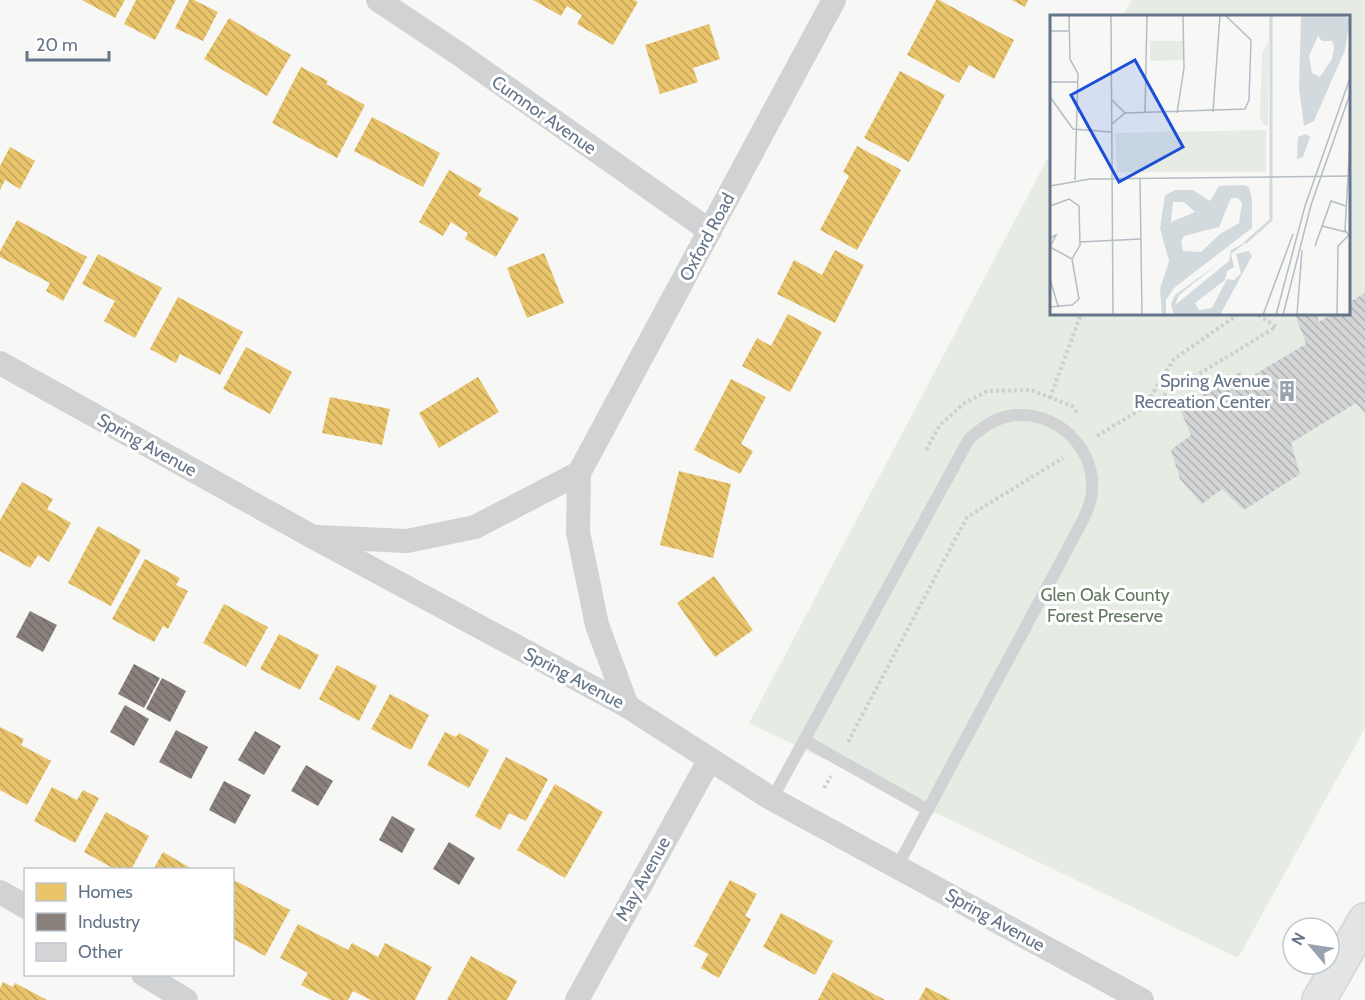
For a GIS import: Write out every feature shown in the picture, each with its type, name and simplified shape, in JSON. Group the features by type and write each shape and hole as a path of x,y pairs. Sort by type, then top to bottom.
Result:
{"main road":[{"path":"1319,1000 1365,920"}],"street":[{"name":"Cumnor Avenue","path":"378,0 459,54 710,231"},
{"name":"Oxford Road","path":"627,706 597,625 578,532 579,473 834,0"},
{"name":"Spring Avenue","path":"0,363 313,537 627,706 772,799 1143,1000"},
{"path":"313,537 407,541 475,527 579,473"},
{"name":"May Avenue","path":"577,1000 710,759"},
{"path":"0,892 24,906"},
{"path":"144,976 186,1000"}],"lane":[{"path":"772,799 969,439 986,424 1008,416 1031,415 1053,422 1072,435 1085,453 1092,475 1091,498 1083,520 897,867"},
{"path":"804,740 927,810"}],"path":[{"path":"1050,398 1081,315"},
{"path":"1144,408 1174,359 1238,315"},
{"path":"824,788 967,517 1276,327 1258,315"}],"green space":[{"name":"Glen Oak County Forest Preserve","path":"1132,0 1365,0 1365,728 1238,958 749,723 1050,154 1050,315 1350,315 1350,15 1124,15"}],"building: Homes":[{"path":"82,0 125,0 115,18"},
{"path":"136,0 176,0 155,40 124,24"},
{"path":"189,0 194,0 218,12 203,41 175,28"},
{"path":"533,0 634,0 638,2 613,45 577,24 582,15 567,6 561,16"},
{"path":"936,0 1014,40 994,79 969,65 959,83 907,55"},
{"path":"1012,0 1028,0 1025,7"},
{"path":"229,18 291,55 267,96 204,59"},
{"path":"709,24 720,59 693,68 698,82 660,94 645,45"},
{"path":"301,67 328,81 326,84 365,105 337,158 272,123"},
{"path":"900,71 945,95 909,162 864,138"},
{"path":"372,117 440,153 423,187 354,151"},
{"path":"857,146 901,170 857,250 820,230 849,176 843,172"},
{"path":"10,147 35,161 20,189 5,180 0,190 0,166"},
{"path":"449,170 482,189 478,195 519,218 496,257 465,239 468,233 451,222 443,236 419,222"},
{"path":"17,220 87,257 63,301 46,291 50,283 0,257 0,251"},
{"path":"835,250 864,265 835,323 777,294 794,260 822,275"},
{"path":"544,253 564,303 527,318 507,268"},
{"path":"98,254 162,288 135,338 104,321 115,301 82,284"},
{"path":"178,297 243,332 220,375 180,354 176,363 150,349"},
{"path":"788,314 822,332 790,392 742,366 757,338 771,346"},
{"path":"246,347 292,372 270,414 223,389"},
{"path":"478,377 499,412 439,448 419,413"},
{"path":"731,379 766,397 741,444 753,451 740,474 694,450"},
{"path":"330,397 390,409 382,445 322,433"},
{"path":"679,471 731,484 713,558 660,545"},
{"path":"22,482 53,499 47,509 71,523 49,562 38,555 30,568 0,551 0,520"},
{"path":"98,526 141,550 111,606 68,583"},
{"path":"145,559 180,578 176,585 188,591 168,629 163,626 154,642 112,619"},
{"path":"714,576 753,630 715,657 677,603"},
{"path":"224,604 268,627 246,667 203,643"},
{"path":"279,634 319,655 300,690 260,669"},
{"path":"337,665 377,686 359,721 319,699"},
{"path":"390,694 429,715 411,750 371,729"},
{"path":"0,727 24,739 21,745 51,761 27,805 0,790"},
{"path":"445,732 456,737 459,733 489,750 469,788 427,765"},
{"path":"506,757 548,779 526,821 509,813 500,830 475,816"},
{"path":"555,784 603,812 565,878 517,850"},
{"path":"52,787 77,800 83,790 99,798 75,843 34,821"},
{"path":"106,812 149,836 132,868 112,868 84,852"},
{"path":"163,852 191,868 154,868"},
{"path":"234,880 290,910 265,956 234,939"},
{"path":"730,880 757,894 745,916 751,919 719,978 701,968 708,954 694,946"},
{"path":"781,913 833,941 815,975 763,947"},
{"path":"298,924 348,950 352,943 378,957 385,943 432,967 415,1000 371,1000 353,991 348,1000 331,1000 301,985 308,973 280,958"},
{"path":"471,956 517,981 507,1000 447,1000"},
{"path":"833,972 885,1000 818,1000"},
{"path":"3,982 13,987 15,983 47,1000 0,1000 0,988"},
{"path":"926,987 951,1000 919,1000"}],"building: Industry":[{"path":"30,611 57,625 43,652 16,637"},
{"path":"134,664 160,678 144,708 118,694"},
{"path":"162,678 186,691 170,722 146,709"},
{"path":"125,705 149,719 134,746 110,732"},
{"path":"176,730 208,747 191,779 159,762"},
{"path":"255,731 281,746 264,775 238,760"},
{"path":"306,765 333,781 318,806 291,791"},
{"path":"224,781 251,795 235,824 209,810"},
{"path":"392,816 415,829 402,853 379,840"},
{"path":"449,842 475,858 459,885 433,869"}],"building: Other":[{"name":"Spring Avenue Recreation Center","path":"1365,293 1365,413 1356,403 1291,443 1300,474 1244,510 1222,489 1202,504 1180,479 1171,450 1191,435 1180,409 1240,372 1247,379 1306,344 1295,315 1316,315 1319,322 1330,315 1350,315 1350,302"}],"place":[{"name":"Spring Avenue Recreation Center","path":"1287,391"}]}
